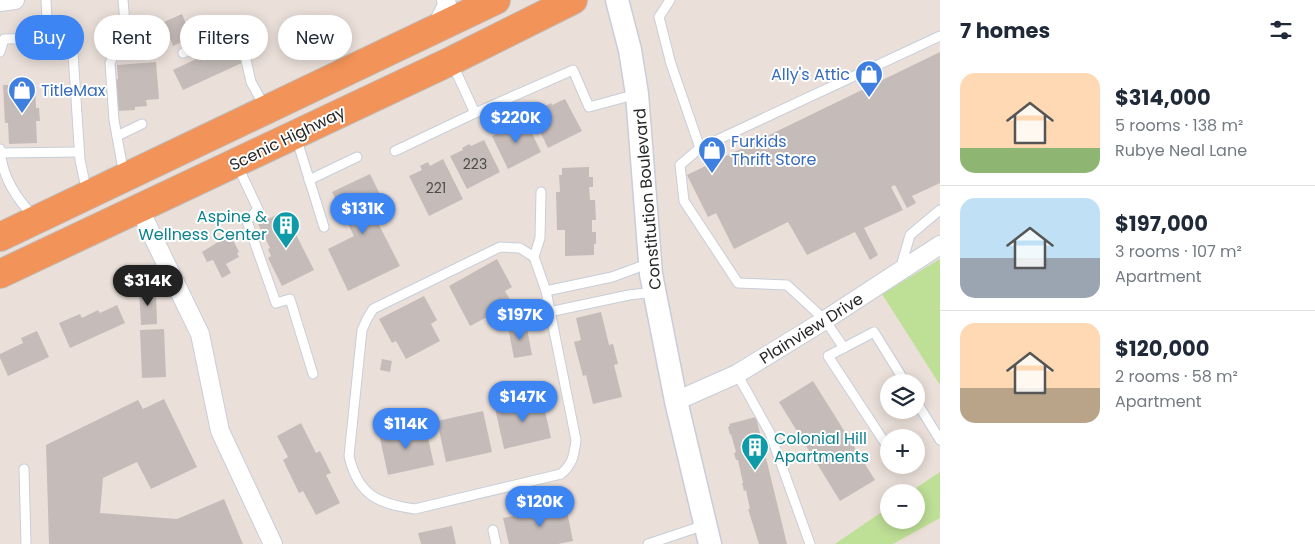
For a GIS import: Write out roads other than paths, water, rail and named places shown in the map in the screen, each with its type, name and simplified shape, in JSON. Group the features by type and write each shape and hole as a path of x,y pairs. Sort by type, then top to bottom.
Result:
{"highway":[{"name":"Scenic Highway","path":"0,237 496,0"},
{"name":"Scenic Highway","path":"0,274 295,135 573,0"},
{"path":"124,178 139,208"}],"street":[{"path":"0,2 15,0"},
{"path":"435,30 447,5 446,0"},
{"name":"Constitution Boulevard","path":"617,0 630,50 637,94 655,292 676,401 707,534"},
{"path":"139,208 200,334 220,431 273,544"},
{"name":"Plainview Drive","path":"676,401 737,374 825,320 940,245"}],"lane":[{"path":"46,0 47,15"},
{"path":"123,0 127,45 118,47 110,63 117,136 124,178"},
{"path":"670,0 659,17 671,64 700,148"},
{"path":"844,348 825,320 787,285 738,283 684,201 680,165 700,148 940,36"},
{"path":"0,52 4,39 15,39"},
{"path":"73,60 79,152 87,195"},
{"path":"246,60 251,82 266,110"},
{"path":"451,60 475,113"},
{"path":"395,151 475,113 574,70 589,107 637,94"},
{"path":"117,136 142,124"},
{"path":"295,135 324,227"},
{"path":"0,149 1,163 11,188 37,220"},
{"path":"0,153 79,152"},
{"path":"309,180 357,157"},
{"path":"236,163 258,209 247,220 276,303 290,299 314,374"},
{"path":"534,257 520,248 500,247 373,309 362,330 349,456 352,471 364,489 378,501 414,509 561,474 570,467 574,456 576,440 546,291 534,257 540,238 541,192"},
{"path":"900,271 910,235 940,210"},
{"path":"546,291 612,277 651,263"},
{"path":"549,312 629,295 655,292"},
{"path":"880,435 828,356 874,332 900,374"},
{"path":"737,374 770,433 810,544"},
{"path":"925,416 940,440"},
{"path":"24,469 26,544"},
{"path":"493,530 496,544"},
{"path":"648,544 707,534"}],"place":[{"name":"Ally's Attic","path":"869,98"},
{"name":"TitleMax","path":"22,114"},
{"name":"Furkids Thrift Store","path":"712,174"},
{"name":"Aspine & Wellness Center","path":"286,249"},
{"name":"Colonial Hill Apartments","path":"755,471"}]}
